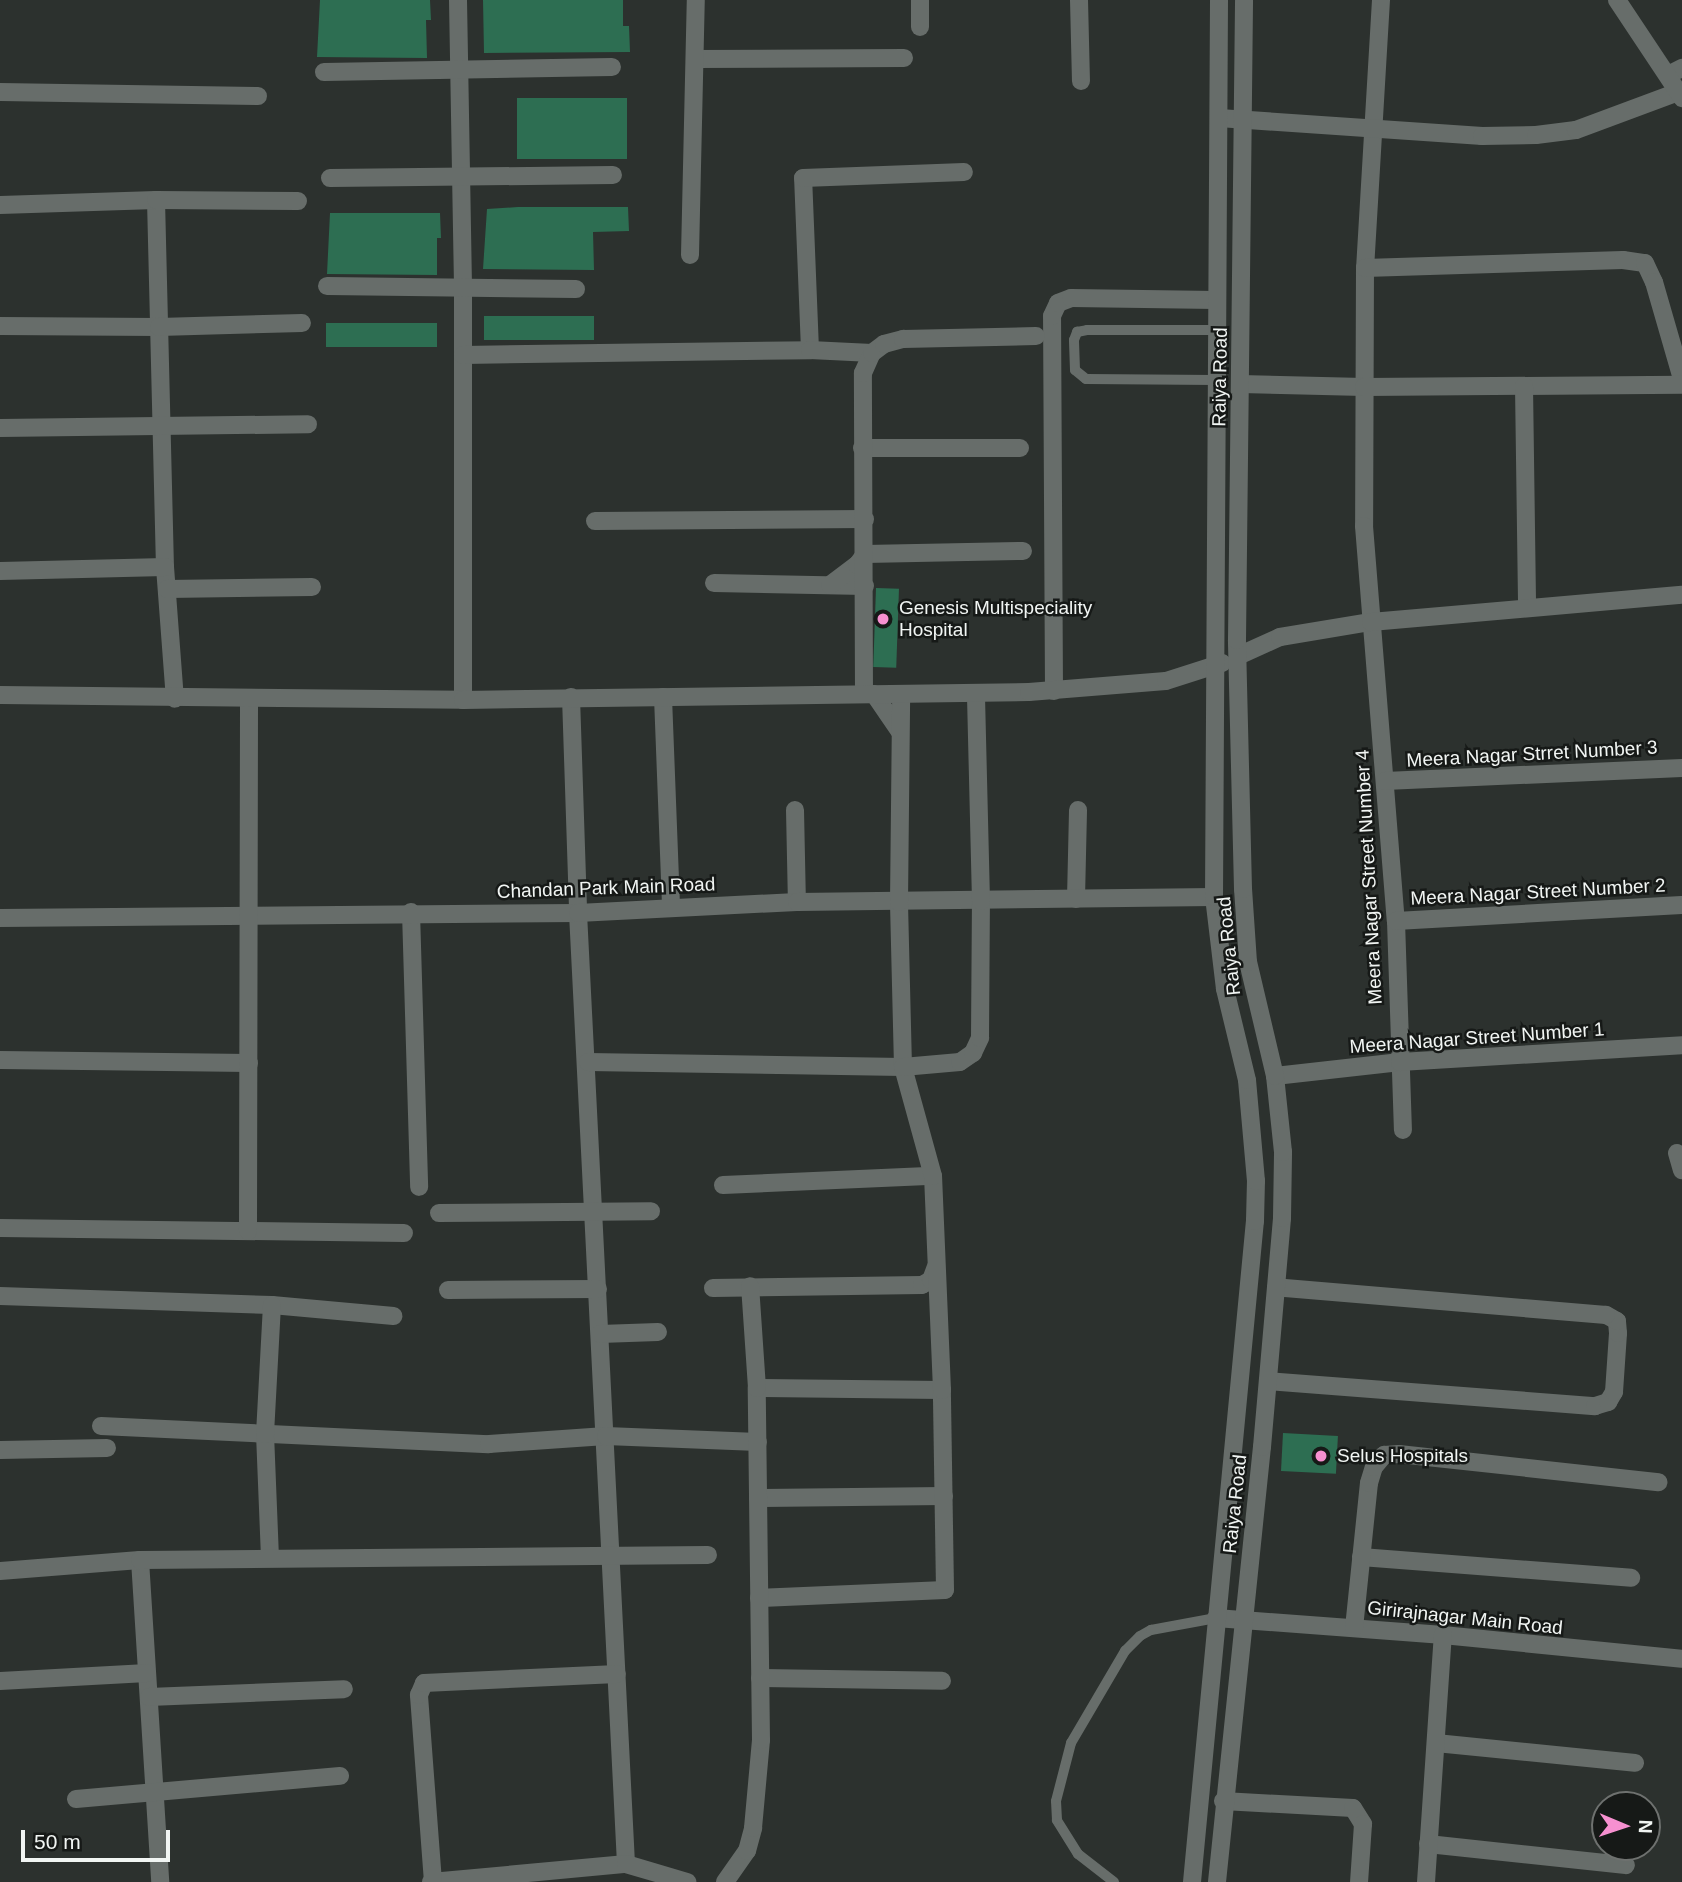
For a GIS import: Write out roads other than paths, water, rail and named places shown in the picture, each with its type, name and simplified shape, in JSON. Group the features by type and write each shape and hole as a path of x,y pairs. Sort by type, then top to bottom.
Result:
{"street":[{"path":"458,0 463,288 463,700"},
{"path":"690,255 696,0"},
{"path":"920,0 920,27"},
{"path":"1079,0 1081,81"},
{"name":"Raiya Road","path":"1192,1882 1255,1221 1253,1134 1247,1080 1225,989 1214,897 1215,330 1219,0"},
{"name":"Raiya Road","path":"1217,1882 1223,1801 1268,1381 1283,1152 1275,1076 1248,962 1238,656 1244,0"},
{"name":"Meera Nagar Street Number 4","path":"1381,0 1365,268 1364,526 1396,921 1403,1130"},
{"path":"1219,118 1482,136 1536,135 1576,130 1680,95 1675,71 1617,0"},
{"path":"695,59 904,58"},
{"path":"324,72 459,72 612,67"},
{"path":"0,92 258,96"},
{"path":"810,350 803,178 964,172"},
{"path":"330,178 613,176"},
{"path":"0,205 156,200 298,201"},
{"path":"156,200 165,566 174,699"},
{"path":"1365,268 1623,260 1644,263 1654,282 1682,379"},
{"path":"327,286 576,289"},
{"path":"1054,691 1052,316 1058,303 1071,298 1216,300"},
{"path":"0,326 159,327 302,323"},
{"path":"901,732 869,694 862,448 863,373 872,353 884,344 903,339 1036,336"},
{"path":"463,355 810,350 872,353"},
{"path":"1240,384 1364,387 1682,384"},
{"path":"1524,386 1527,606"},
{"path":"0,428 308,424"},
{"path":"862,448 1020,448"},
{"path":"596,521 865,519"},
{"path":"865,554 1023,551"},
{"path":"830,585 857,565 865,554"},
{"path":"0,571 165,566"},
{"path":"714,583 865,586"},
{"path":"167,589 312,587"},
{"path":"0,695 174,699 463,700 1054,691 1166,681 1214,667 1280,637 1371,622 1527,606 1682,595"},
{"path":"588,1062 903,1067 960,1062 973,1053 979,1038 981,901 976,693"},
{"path":"759,1598 945,1590 942,1391 933,1176 903,1067 899,902 901,695"},
{"path":"663,696 671,908"},
{"path":"571,697 578,913 588,1062 626,1864"},
{"path":"248,1231 249,699"},
{"name":"Meera Nagar Strret Number 3","path":"1385,781 1682,768"},
{"path":"796,810 797,902"},
{"path":"1076,898 1078,810"},
{"name":"Chandan Park Main Road","path":"0,918 248,917 411,912 578,913 797,902 1214,897"},
{"name":"Meera Nagar Street Number 2","path":"1396,921 1682,905"},
{"path":"411,912 419,1187"},
{"name":"Meera Nagar Street Number 1","path":"1247,1080 1400,1062 1682,1045"},
{"path":"0,1060 249,1063"},
{"path":"723,1185 933,1176"},
{"path":"439,1213 651,1211"},
{"path":"0,1228 404,1233"},
{"path":"713,1288 922,1284 931,1280 935,1269"},
{"path":"725,1882 747,1851 753,1829 761,1740 757,1388 750,1286"},
{"path":"1268,1381 1595,1406 1608,1402 1614,1392 1617,1321 1606,1315 1276,1287"},
{"path":"448,1290 598,1289"},
{"path":"0,1296 272,1305 394,1316"},
{"path":"270,1558 265,1434 272,1305"},
{"path":"600,1335 658,1332"},
{"path":"757,1388 942,1391"},
{"path":"100,1426 489,1444 606,1436 758,1443"},
{"path":"0,1450 107,1448"},
{"path":"1354,1628 1369,1483 1374,1467 1384,1455 1399,1454 1658,1482"},
{"path":"758,1498 944,1496"},
{"path":"0,1571 140,1560 708,1555"},
{"path":"1361,1557 1631,1578"},
{"path":"140,1560 160,1882"},
{"name":"Girirajnagar Main Road","path":"1216,1618 1443,1635 1682,1659"},
{"path":"1426,1882 1443,1635"},
{"path":"0,1681 147,1673"},
{"path":"617,1674 424,1683 419,1695 432,1882 626,1864 687,1882"},
{"path":"760,1678 942,1681"},
{"path":"149,1697 344,1689"},
{"path":"1436,1743 1635,1763"},
{"path":"76,1799 340,1776"},
{"path":"1223,1801 1353,1808 1363,1824 1359,1882"},
{"path":"1427,1844 1626,1865"}],"lane":[{"path":"1215,330 1077,332 1074,340 1074,370 1086,379 1215,380"},
{"path":"1114,1882 1078,1854 1058,1821 1056,1801 1071,1744 1125,1650 1140,1636 1151,1630 1216,1618"}],"place":[{"name":"Genesis Multispeciality Hospital","path":"883,619"},
{"name":"Selus Hospitals","path":"1321,1456"}]}
